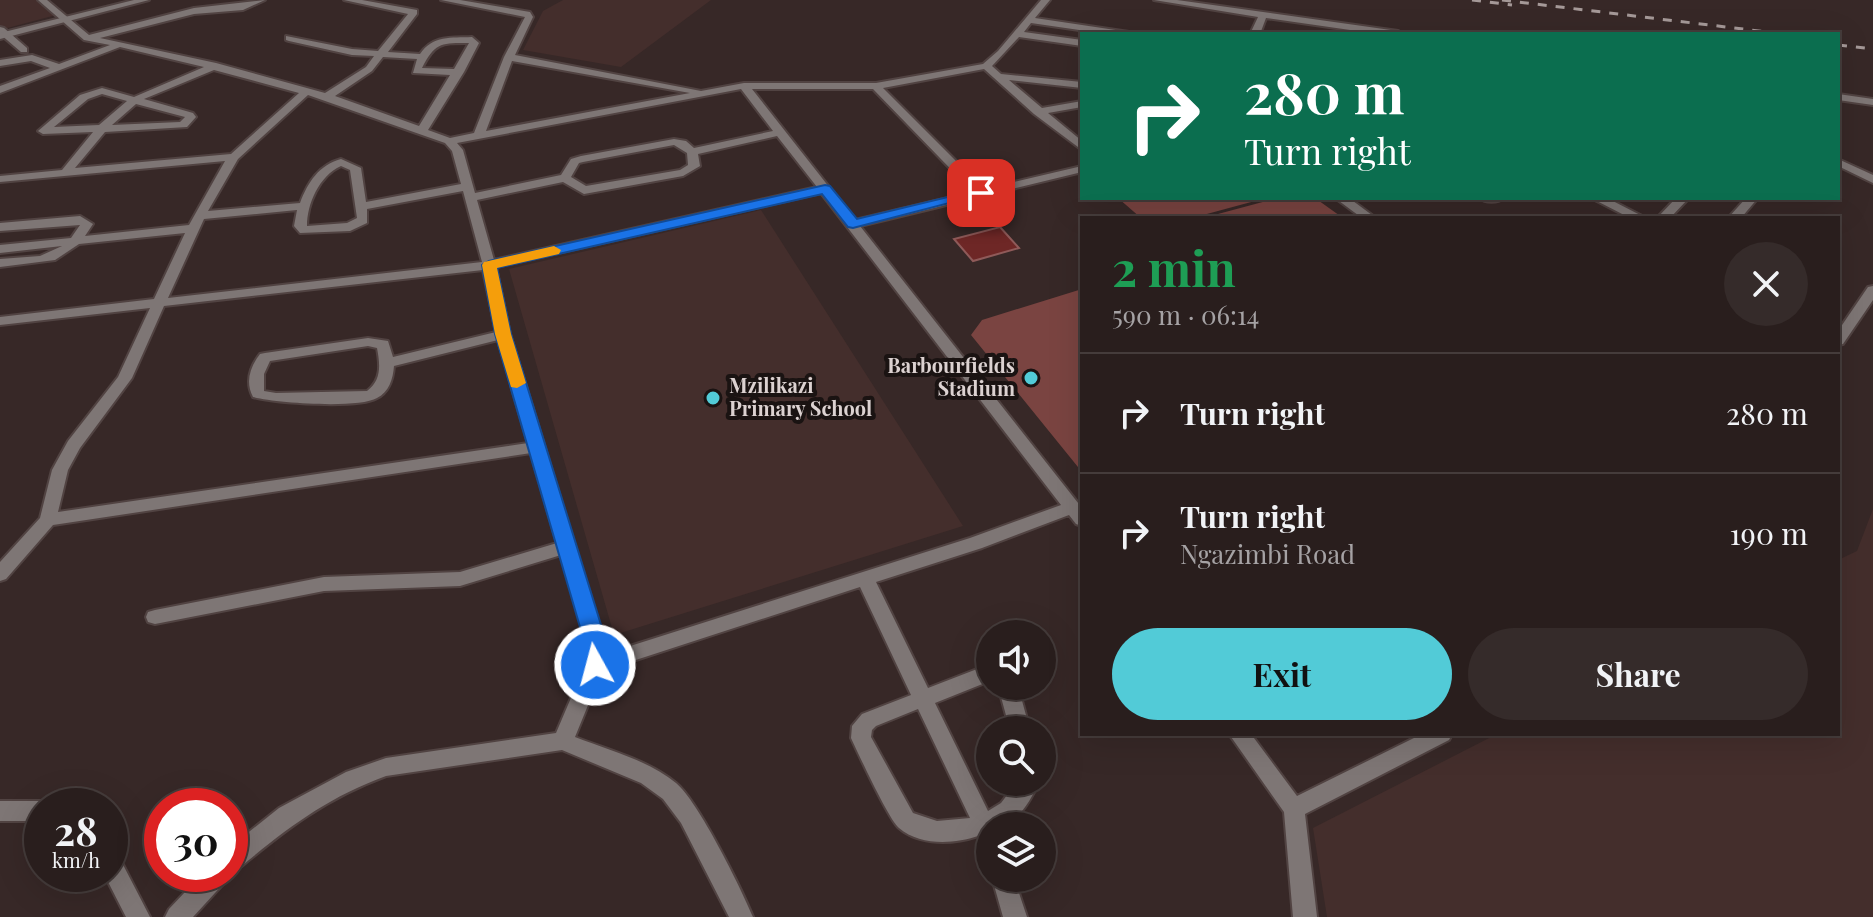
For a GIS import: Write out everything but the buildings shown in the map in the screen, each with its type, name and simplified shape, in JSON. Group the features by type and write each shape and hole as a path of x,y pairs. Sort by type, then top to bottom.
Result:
{"street":[{"path":"42,0 87,38 216,66 327,97 449,141 457,150 489,265 503,334 595,641 595,665 563,741"},
{"path":"61,18 123,0"},
{"path":"1,33 145,0"},
{"path":"87,38 194,11 243,7 261,0"},
{"path":"327,97 369,69 414,12 348,0"},
{"path":"445,0 527,14 529,17 509,57 478,137"},
{"path":"449,141 744,86 876,86 986,66 1046,0"},
{"path":"1158,0 1371,32"},
{"path":"1256,32 1263,15"},
{"path":"1029,20 1112,32"},
{"path":"1,33 24,50"},
{"path":"1017,34 1080,43"},
{"path":"289,38 382,56 423,57"},
{"path":"422,130 459,72 474,43 472,40 437,41 430,45 418,73 459,72"},
{"path":"0,90 117,46"},
{"path":"509,57 705,93"},
{"path":"0,63 32,58 57,67"},
{"path":"65,174 100,130 134,100 216,66"},
{"path":"986,66 1080,145"},
{"path":"996,76 1080,85"},
{"path":"595,665 1077,514 744,86"},
{"path":"876,86 981,193"},
{"path":"102,91 134,100 191,117 183,125 47,133 43,128 94,92 102,91"},
{"path":"0,574 48,520 60,470 74,445 125,378 196,222 234,157 307,91"},
{"path":"1840,97 1873,102"},
{"path":"1038,112 1080,104"},
{"path":"692,152 782,132"},
{"path":"363,206 565,178 584,190 683,173 694,166 692,152 682,143 674,142 581,159 575,161 565,178"},
{"path":"0,179 234,157"},
{"path":"341,162 355,168 363,220 350,227 304,230 300,226 303,206 327,167 341,162"},
{"path":"1840,163 1873,180"},
{"path":"853,224 1080,169"},
{"path":"0,321 489,265 825,189"},
{"path":"1344,200 1367,216"},
{"path":"1601,200 1636,216"},
{"path":"1665,216 1681,200"},
{"path":"1736,216 1750,200"},
{"path":"0,249 303,206"},
{"path":"0,227 86,221 78,240 56,258 0,263"},
{"path":"1841,331 1873,290"},
{"path":"388,363 503,334"},
{"path":"377,342 383,344 388,363 383,387 364,398 264,397 256,389 259,363 272,354 377,342"},
{"path":"48,520 536,447"},
{"path":"155,617 324,584 460,579 566,547"},
{"path":"865,579 979,812"},
{"path":"976,677 869,720 862,726 861,738 905,820 913,827 976,831"},
{"path":"1240,736 1294,809 1305,917"},
{"path":"1294,809 1438,736"},
{"path":"248,846 287,815 353,779 386,767 563,741 648,776 671,792 689,816 741,917"},
{"path":"1009,812 1024,796"},
{"path":"0,811 24,811"},
{"path":"125,892 138,917"},
{"path":"177,917 200,892"},
{"path":"1007,892 1015,917"}],"shaded area":[{"path":"0,0 39,0 56,15 0,30"},
{"path":"563,0 711,0 621,67 523,50 543,11"},
{"path":"1120,200 1259,200 1199,216 1139,216"},
{"path":"1270,200 1318,200 1340,216 1210,216"},
{"name":"Mzilikazi Primary School","path":"761,210 963,526 614,635 509,269"},
{"path":"1000,227 1019,248 973,261 954,239"},
{"name":"Barbourfields Stadium","path":"1080,290 1080,470 971,335 982,320"},
{"path":"1873,509 1873,917 1327,917 1313,828 1493,736 1840,736 1840,559 1857,551"}],"railway":[{"path":"1472,0 1512,5"},
{"path":"1502,0 1767,32"},
{"path":"1840,45 1873,49"}],"slow traffic":[{"path":"517,383 489,265 554,250"}],"place":[{"name":"Barbourfields Stadium","path":"1031,378"},
{"name":"Mzilikazi Primary School","path":"713,398"}],"route":[{"path":"595,665 595,641 503,334 489,265 825,189 853,224 981,193"}]}
